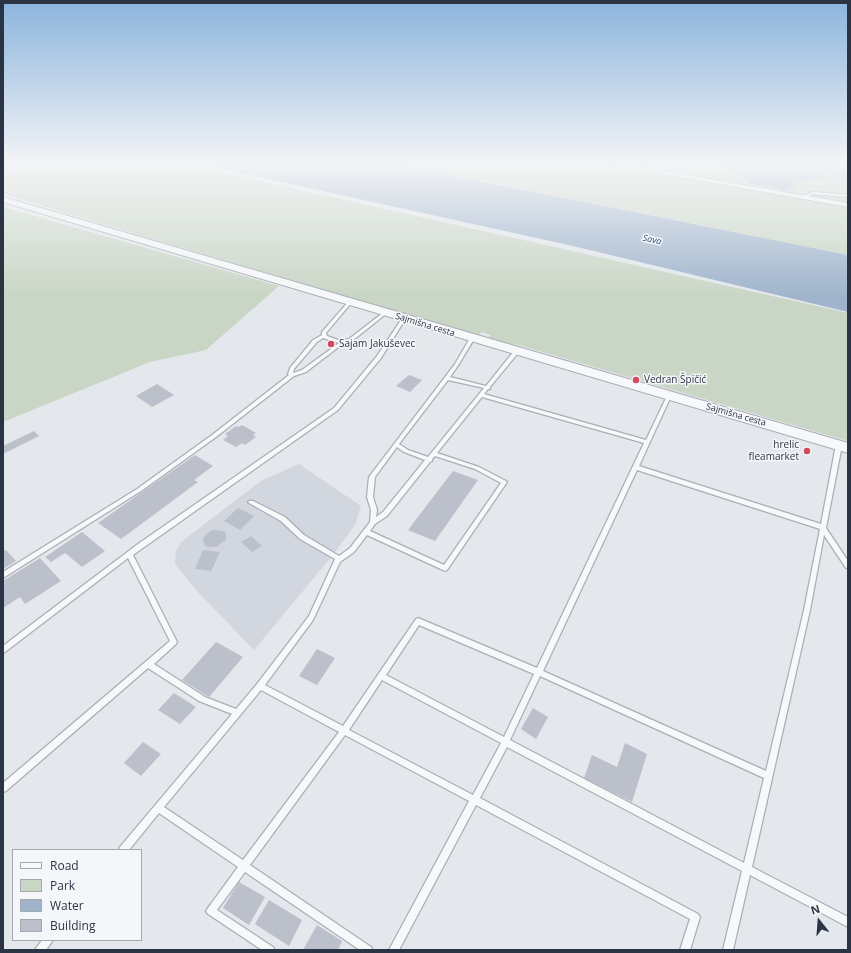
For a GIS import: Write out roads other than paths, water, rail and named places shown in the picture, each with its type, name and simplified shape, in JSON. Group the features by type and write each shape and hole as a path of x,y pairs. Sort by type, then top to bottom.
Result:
{"street":[{"name":"Sajmišna cesta","path":"35,208 516,352 843,446"}],"lane":[{"path":"292,375 290,374 292,369 315,341 325,335 337,316 350,302"},
{"path":"325,335 325,337 344,341 350,340 385,313"},
{"path":"3,650 129,554 336,409 379,357 404,318"},
{"path":"373,522 374,510 370,497 372,477 447,378 472,338"},
{"path":"3,575 139,490 214,436 292,375 304,371 344,341"},
{"path":"124,849 260,686 311,618 332,572 340,559 352,550 373,522 385,514 516,352"},
{"path":"447,378 488,388"},
{"path":"482,395 647,442"},
{"path":"394,950 505,743 669,396"},
{"path":"397,445 406,451 430,460"},
{"path":"728,950 806,610 822,528 843,446"},
{"path":"366,532 446,568 504,482 477,468 435,454"},
{"path":"635,467 822,528 848,566"},
{"path":"251,502 283,519 302,537 340,559"},
{"path":"3,788 174,642 129,554"},
{"path":"270,950 211,911 344,731 418,621 538,672 768,776"},
{"path":"148,664 202,699 237,713"},
{"path":"381,676 746,870 848,922"},
{"path":"260,686 695,917 685,950"},
{"path":"158,808 368,950"},
{"path":"40,950 47,941"}],"water":[{"name":"Sava","path":"402,208 616,208 848,255 848,312 573,246"}],"place":[{"name":"Sajam Jakuševec","path":"331,344"},
{"name":"Vedran Špičić","path":"636,380"},
{"name":"hrelic fleamarket","path":"807,451"}]}
